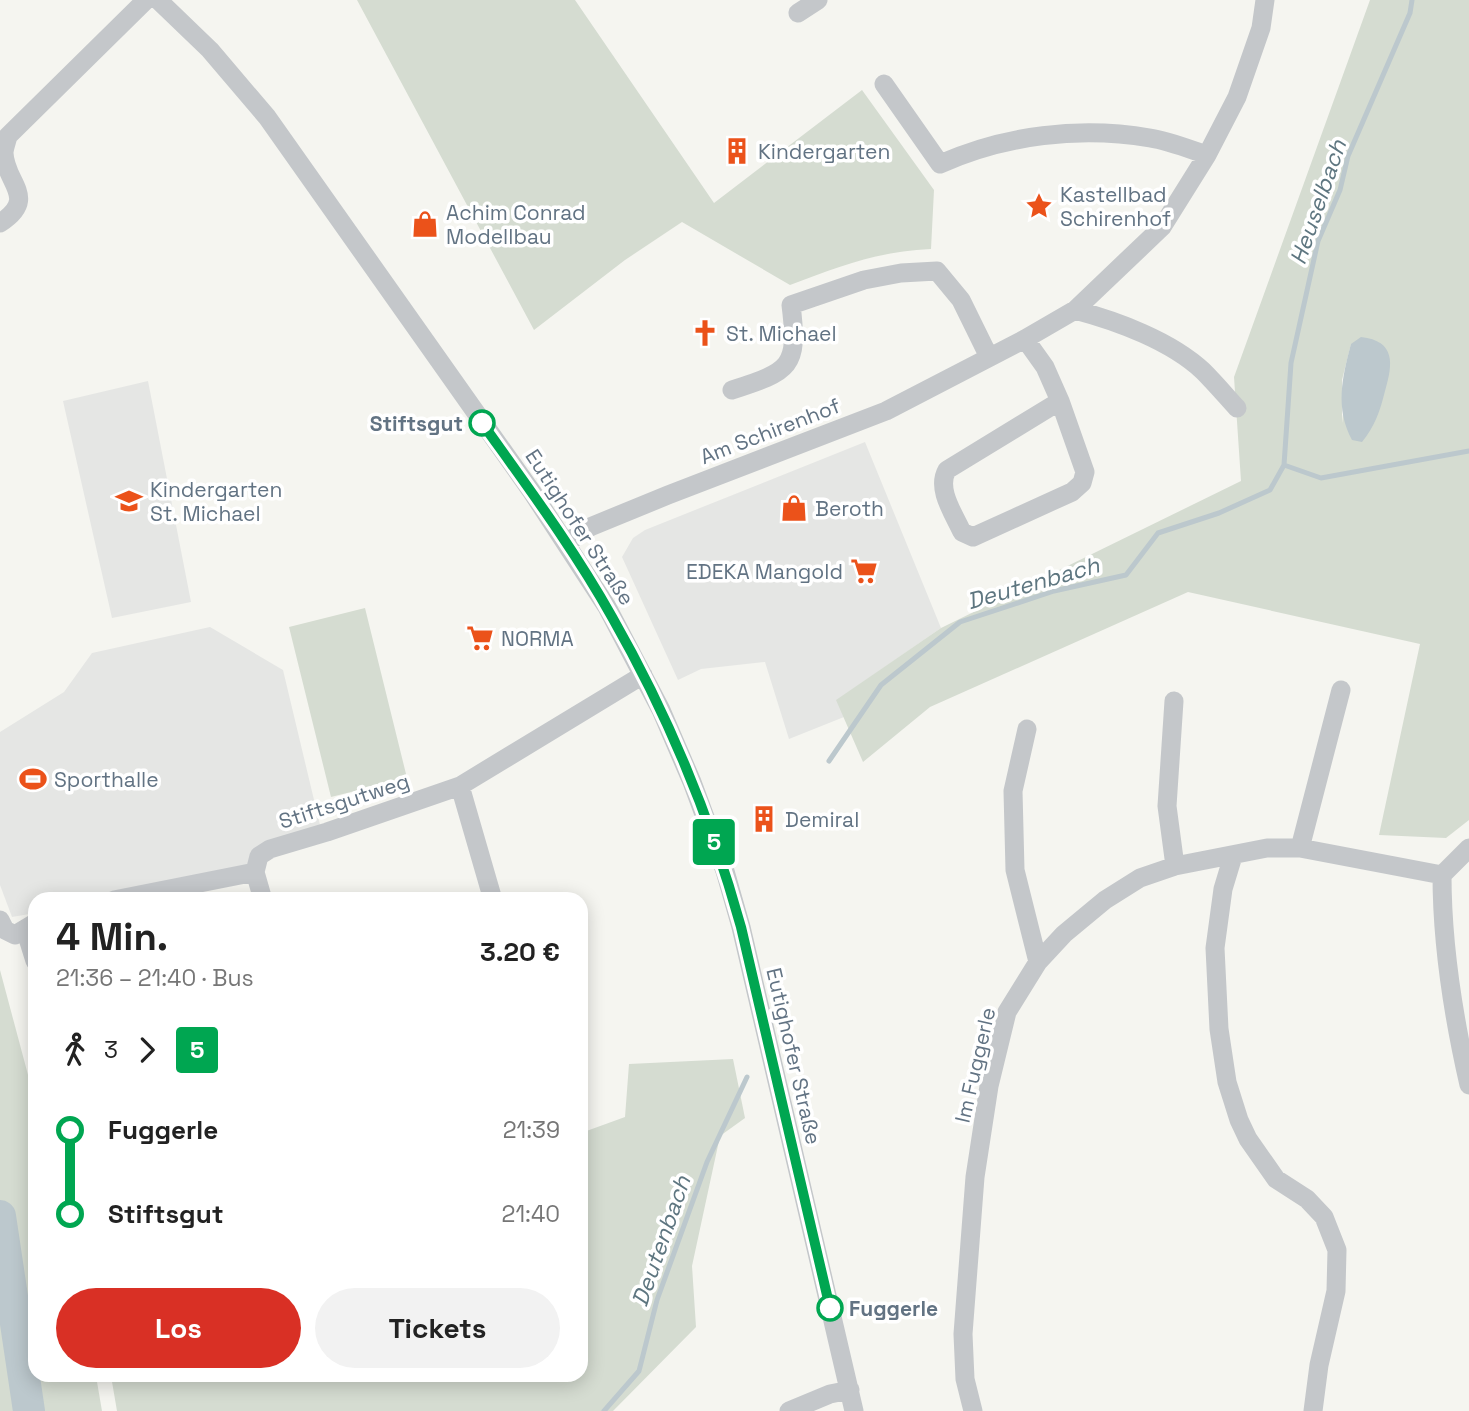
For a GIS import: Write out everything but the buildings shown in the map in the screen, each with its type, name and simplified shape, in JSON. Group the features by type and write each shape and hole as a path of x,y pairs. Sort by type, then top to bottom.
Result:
{"street":[{"path":"0,223 13,214 20,196 4,153 4,133 83,65 146,0"},
{"name":"Eutighofer Straße","path":"158,0 210,50 267,117 566,543 607,607 643,675 692,782 725,871 741,927 854,1411"},
{"path":"798,13 818,0"},
{"name":"Am Schirenhof","path":"566,543 590,527 886,411 1075,310 1162,227 1207,155 1237,97 1261,28 1265,0"},
{"path":"884,84 940,164 969,152 1016,140 1082,134 1153,138 1207,155"},
{"path":"732,390 771,377 786,367 793,353 795,334 791,305 864,280 901,273 937,271 961,300 989,358"},
{"path":"1075,310 1110,319 1176,351 1202,370 1237,408"},
{"path":"1025,339 1045,367 1060,401 1085,472 1082,483 1072,492 973,537 962,532 942,486 947,470 1060,401"},
{"name":"Stiftsgutweg","path":"255,872 259,856 270,849 460,786 643,675"},
{"path":"1300,848 1341,690"},
{"path":"1174,701 1167,806 1175,866"},
{"path":"1027,729 1013,791 1015,870 1038,962"},
{"path":"460,786 492,892"},
{"name":"Im Fuggerle","path":"973,1411 965,1379 963,1334 975,1177 989,1086 1007,1012 1038,962 1064,934 1105,900 1140,878 1175,866 1267,848 1300,848 1442,875"},
{"path":"1469,848 1442,875 1442,924 1456,1027 1469,1085"},
{"path":"1233,856 1223,890 1216,948 1219,1029 1227,1082 1248,1139 1276,1179 1307,1199 1324,1217 1337,1250 1336,1291 1319,1365 1313,1411"},
{"path":"154,892 255,872 261,892"},
{"path":"18,927 28,947"},
{"path":"789,1411 830,1394 850,1390"}],"shaded area":[{"path":"357,0 575,0 714,203 862,90 934,190 931,249 875,257 790,285 682,222 625,260 534,330"},
{"path":"1370,0 1469,0 1469,820 1446,838 1379,835 1420,644 1188,592 930,707 863,762 836,700 941,628 1241,481 1234,377","holes":["1351,344 1342,423 1342,380"]},
{"path":"1361,337 1381,343 1389,355 1390,363 1379,412 1362,442 1352,440 1342,405 1343,381 1351,344"},
{"name":"Kindergarten St. Michael","path":"148,381 191,602 112,618 63,401"},
{"path":"865,442 941,628 837,700 844,717 789,739 765,662 701,669 678,680 622,557 633,538 645,530"},
{"path":"365,608 407,778 331,797 289,627"},
{"path":"210,627 283,670 320,825 234,875 143,892 28,892 28,914 12,917 0,885 0,732 64,692 92,653"},
{"path":"0,970 28,1075 28,1382 97,1382 102,1411 0,1411"},
{"path":"733,1059 745,1118 720,1136 692,1266 696,1327 613,1411 117,1411 112,1382 588,1382 588,1130 625,1117 629,1064"}],"waterway":[{"name":"Heuselbach","path":"1284,465 1291,363 1318,241 1340,190 1348,156 1410,13 1412,0"},
{"name":"Deutenbach","path":"829,761 881,685 960,622 1054,591 1126,575 1158,533 1219,513 1270,490 1284,465 1321,478 1469,451"},
{"name":"Deutenbach","path":"604,1411 639,1371 657,1300 707,1162 747,1077"},
{"path":"0,1216 29,1411"}],"bus line":[{"name":"5","path":"482,423 607,607 661,710 692,782 725,871 741,927 830,1308"}],"place":[{"name":"Kindergarten","path":"737,151"},
{"name":"Kastellbad Schirenhof","path":"1039,206"},
{"name":"Achim Conrad Modellbau","path":"425,224"},
{"name":"St. Michael","path":"705,333"},
{"name":"Stiftsgut","path":"482,423"},
{"name":"Kindergarten St. Michael","path":"129,501"},
{"name":"Beroth","path":"794,508"},
{"name":"EDEKA Mangold","path":"864,571"},
{"name":"NORMA","path":"480,638"},
{"name":"Sporthalle","path":"33,779"},
{"name":"Demiral","path":"764,819"},
{"name":"Fuggerle","path":"830,1308"}]}
